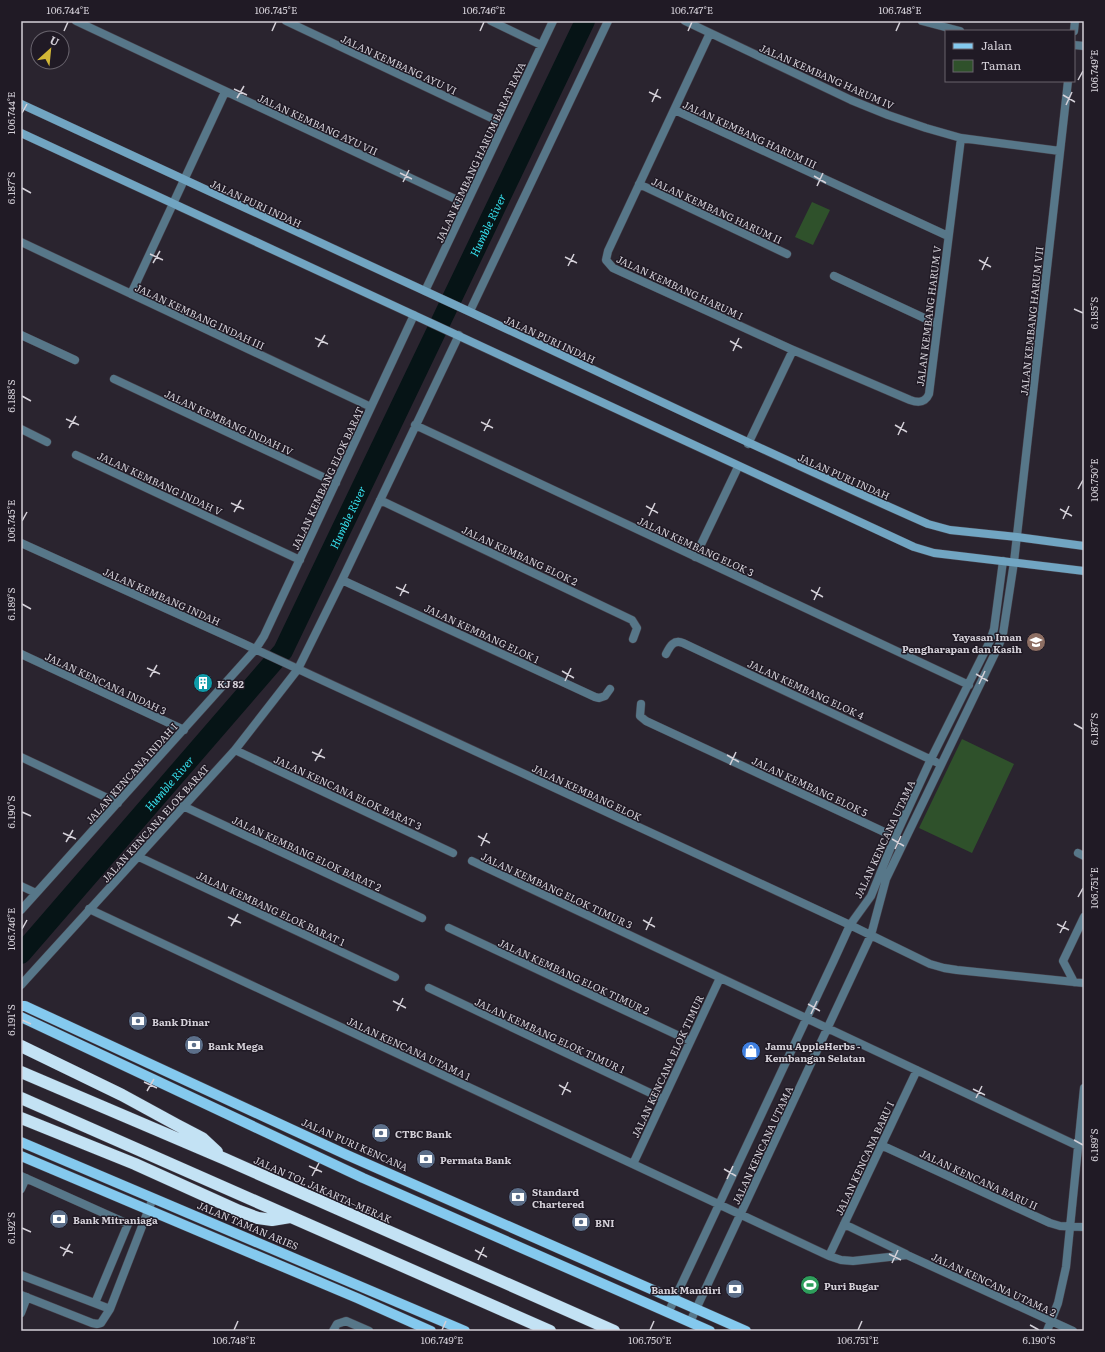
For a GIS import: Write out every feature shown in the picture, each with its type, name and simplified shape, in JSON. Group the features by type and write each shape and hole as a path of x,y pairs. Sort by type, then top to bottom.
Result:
{"highway":[{"path":"21,1046 122,1095 202,1138 225,1159"},
{"name":"JALAN TOL JAKARTA–MERAK","path":"21,1072 225,1159 614,1331"},
{"path":"21,1098 550,1331"},
{"path":"21,1118 135,1164 239,1211 258,1218 272,1220 290,1217"}],"main road":[{"name":"JALAN PURI INDAH","path":"21,104 184,181 467,310 748,444 939,528 1084,546"},
{"path":"21,133 456,334 738,467 914,547 934,553 1084,571"},
{"name":"JALAN PURI KENCANA","path":"21,1006 25,1006 347,1155 746,1331"},
{"path":"21,1017 363,1178 710,1331"},
{"name":"JALAN TAMAN ARIES","path":"21,1142 466,1331"},
{"path":"21,1156 357,1298 431,1331"}],"street":[{"name":"JALAN KEMBANG AYU VII","path":"76,21 466,204"},
{"name":"JALAN KEMBANG AYU VI","path":"286,21 504,124"},
{"path":"491,21 541,45"},
{"name":"JALAN KEMBANG HARUM BARAT RAYA","path":"429,293 466,204 553,21"},
{"path":"467,310 608,21"},
{"name":"JALAN KEMBANG HARUM IV","path":"685,21 851,100 888,115 961,138 1060,151"},
{"path":"922,21 956,30"},
{"name":"JALAN KEMBANG HARUM I","path":"710,33 608,250 606,260 613,268 793,350"},
{"name":"JALAN KEMBANG HARUM VII","path":"941,764 999,645 1005,626 1017,537 1068,82"},
{"path":"131,294 225,92"},
{"name":"JALAN KEMBANG HARUM III","path":"675,110 948,236"},
{"name":"JALAN KEMBANG HARUM V","path":"793,350 910,400 920,402 926,400 929,394 961,138"},
{"name":"JALAN KEMBANG HARUM II","path":"639,184 787,254"},
{"name":"JALAN KEMBANG INDAH III","path":"21,242 371,407"},
{"path":"834,276 937,324"},
{"name":"JALAN KEMBANG ELOK BARAT","path":"258,651 414,315"},
{"name":"JALAN KENCANA ELOK BARAT","path":"21,985 235,750 296,669 342,580 456,334"},
{"path":"21,335 75,360"},
{"path":"748,444 793,350"},
{"name":"JALAN KEMBANG INDAH IV","path":"114,379 336,482"},
{"name":"JALAN KEMBANG ELOK 3","path":"415,425 969,685"},
{"path":"21,429 47,442"},
{"name":"JALAN KEMBANG INDAH V","path":"76,455 300,560"},
{"path":"695,557 738,467"},
{"name":"JALAN KEMBANG ELOK 2","path":"380,500 632,620 636,628 633,639"},
{"name":"JALAN KEMBANG INDAH","path":"21,543 296,669"},
{"name":"JALAN KENCANA UTAMA","path":"668,1313 850,925 871,896 894,840 931,759 990,641 994,629 1004,561"},
{"name":"JALAN KEMBANG ELOK 1","path":"342,580 595,697 599,698 605,696 610,689"},
{"path":"990,641 999,645"},
{"name":"JALAN KEMBANG ELOK 4","path":"666,654 673,643 683,643 941,764"},
{"name":"JALAN KENCANA INDAH I","path":"21,910 184,730 258,651"},
{"name":"JALAN KENCANA INDAH 3","path":"21,654 184,730"},
{"name":"JALAN KEMBANG ELOK","path":"296,669 872,935 930,964 944,968 1084,982"},
{"name":"JALAN KEMBANG ELOK 5","path":"641,704 640,716 646,720 894,840"},
{"name":"JALAN KENCANA ELOK BARAT 3","path":"235,750 453,852"},
{"path":"21,757 118,803"},
{"name":"JALAN KENCANA UTAMA","path":"690,1322 872,935 877,909 886,879 941,764"},
{"name":"JALAN KEMBANG ELOK BARAT 2","path":"183,806 422,918"},
{"path":"901,826 909,830"},
{"path":"894,840 901,847"},
{"name":"JALAN KEMBANG ELOK BARAT 1","path":"139,857 395,976"},
{"name":"JALAN KEMBANG ELOK TIMUR 3","path":"472,862 1078,1146"},
{"path":"21,886 36,893"},
{"name":"JALAN KENCANA UTAMA 1","path":"89,909 720,1204"},
{"path":"1074,982 1063,961 1084,917"},
{"name":"JALAN KEMBANG ELOK TIMUR 2","path":"450,928 690,1041"},
{"name":"JALAN KENCANA ELOK TIMUR","path":"633,1164 720,978"},
{"name":"JALAN KEMBANG ELOK TIMUR 1","path":"429,988 663,1099"},
{"name":"JALAN KENCANA BARU I","path":"829,1256 917,1070"},
{"path":"1047,1331 1058,1303 1063,1284 1070,1226 1081,1159 1078,1146 1084,1090"},
{"name":"JALAN KENCANA BARU II","path":"881,1145 1050,1223 1060,1226 1084,1227"},
{"path":"21,1189 23,1177 141,1229"},
{"path":"21,1313 24,1296 92,1323 101,1324 110,1309 153,1198"},
{"path":"720,1204 829,1256 841,1260 853,1261 907,1255"},
{"path":"95,1303 128,1224"},
{"name":"JALAN KENCANA UTAMA 2","path":"844,1224 907,1255 1073,1331"},
{"path":"21,1275 110,1309"},
{"path":"333,1331 338,1324 346,1321 369,1331"}],"green space":[{"path":"812,202 830,210 813,245 795,237"},
{"path":"962,739 1014,764 972,853 919,828"}],"waterway":[{"name":"Humble River","path":"21,954 283,651 585,21"}],"place":[{"name":"Yayasan Iman Pengharapan dan Kasih","path":"1036,642"},
{"name":"KJ 82","path":"203,683"},
{"name":"Bank Dinar","path":"138,1021"},
{"name":"Bank Mega","path":"194,1045"},
{"name":"Jamu AppleHerbs - Kembangan Selatan","path":"751,1051"},
{"name":"CTBC Bank","path":"381,1133"},
{"name":"Permata Bank","path":"426,1159"},
{"name":"Standard Chartered","path":"518,1197"},
{"name":"Bank Mitraniaga","path":"59,1219"},
{"name":"BNI","path":"581,1222"},
{"name":"Puri Bugar","path":"810,1285"},
{"name":"Bank Mandiri","path":"735,1289"}]}
